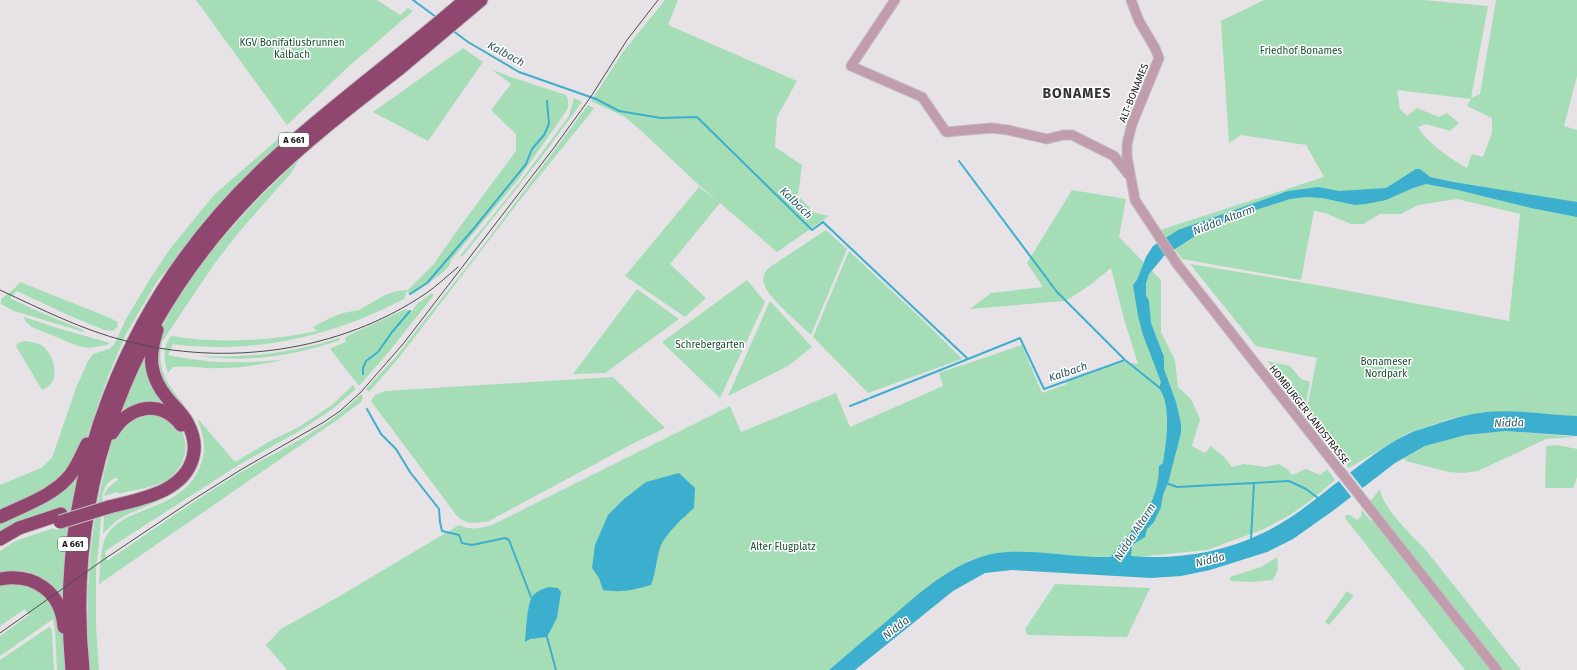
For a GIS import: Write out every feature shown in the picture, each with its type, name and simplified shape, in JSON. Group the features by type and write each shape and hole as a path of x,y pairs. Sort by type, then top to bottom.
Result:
{"highway":[{"name":"A 661","path":"450,20 465,0"},
{"name":"A 661","path":"83,670 80,644 80,615 84,543 91,499 102,452 118,401 140,351 174,291 211,240 272,174 450,20 481,0"},
{"name":"A 661","path":"72,670 69,622 72,557 80,501 100,421 131,345 143,322 174,272 213,222 264,168 294,140 438,30"},
{"path":"109,503 162,491 171,487 180,480 192,463 194,445 191,429 156,381 151,362 151,352 156,334 174,291"},
{"path":"0,539 18,528 60,518 109,503 160,484 173,477 183,466 187,456 187,436 180,423 169,413 159,409 139,409 122,419 102,452"},
{"path":"0,517 35,501 60,485 70,474 81,457 100,421"},
{"path":"0,548 20,535 60,518"},
{"path":"0,578 13,577 34,581 52,595 63,616 68,670"}],"street":[{"name":"HOMBURGER LANDSTRASSE","path":"895,0 851,66 922,97 946,132 991,128 1047,138 1067,134 1124,160 1130,177 1133,197 1174,260 1497,670"},
{"name":"ALT-BONAMES","path":"1124,160 1132,124 1158,61 1158,53 1139,21 1131,0"}],"green space":[{"name":"KGV Bonifatiusbrunnen Kalbach","path":"196,0 377,0 400,15 408,8 413,11 348,67 287,125"},
{"path":"665,0 678,0 668,25 797,81 777,117 775,147 802,165 798,196 815,213 829,216 777,252 700,186 625,117 591,101 623,52"},
{"path":"1264,0 1423,0 1488,6 1471,98 1480,94 1496,0 1577,0 1577,76 1564,126 1577,130 1577,419 1485,412 1453,418 1408,433 1349,468 1307,408 1317,358 1256,346 1190,264 1317,285 1509,321 1520,214 1457,199 1418,205 1401,214 1380,214 1363,224 1351,224 1325,213 1314,211 1301,280 1182,259 1160,230 1324,177 1306,145 1241,135 1229,143 1221,21","holes":["1397,90 1471,99 1467,106 1492,118 1492,133 1483,157 1472,154 1467,168 1447,155 1427,139 1418,127 1426,124 1450,131 1459,123 1447,113 1439,117 1417,108 1407,116 1400,109"]},
{"path":"463,48 483,62 428,141 373,112"},
{"path":"491,69 566,95 568,100 568,108 517,181 441,274 413,294 407,291 404,299 362,318 319,333 297,339 251,346 207,347 173,344 168,355 213,362 256,362 287,359 237,367 173,367 168,373 165,349 171,336 226,341 263,339 317,331 313,327 330,318 343,313 359,310 385,295 397,291 408,290 433,265 516,151 516,134 491,110 511,84"},
{"path":"574,98 582,102 540,159 462,257 460,256 519,183 569,116"},
{"path":"588,105 594,108 520,200 397,360 369,392 366,389 394,359 483,246"},
{"path":"287,131 290,135 227,196 158,280 126,334 107,379 84,446 57,483 0,514 0,485 41,468 52,458 76,388 88,361 93,354 109,349 114,345 126,319 170,249 214,195"},
{"path":"300,158 291,173 239,232 215,263 162,342 160,354 164,374 168,383 193,418 199,432 200,441 198,456 195,468 190,478 183,486 164,498 118,520 103,534 104,516 112,513 112,510 162,494 196,449 155,370 160,331 176,301 211,251 259,198"},
{"name":"Schrebergarten","path":"699,187 720,203 670,264 706,298 685,317 625,276"},
{"name":"Alter Flugplatz","path":"1072,190 1126,199 1119,237 1161,280 1161,332 1175,360 1178,387 1191,399 1200,419 1192,446 1205,453 1211,446 1225,458 1232,467 1244,464 1266,467 1279,464 1287,469 1292,475 1306,469 1320,475 1327,469 1335,480 1290,515 1264,529 1207,550 1146,556 1091,558 1048,554 973,559 950,571 931,585 829,670 287,670 266,645 281,629 459,525 464,527 479,528 492,525 730,406 741,432 836,393 850,427 943,386 939,373 1022,345 1042,393 1067,384 1066,382 1124,362 1138,364 1124,319 1111,268 1090,285 1064,301 970,309 991,293 1043,287 1027,263"},
{"path":"826,230 847,249 811,335 771,296 763,281 765,272 770,267"},
{"path":"849,251 962,359 868,393 813,337"},
{"name":"Schrebergarten","path":"747,280 765,302 720,398 662,342"},
{"path":"20,282 108,317 118,322 117,327 113,331 104,330 17,291 10,298 83,330 84,332 14,311 1,304 1,299 14,289"},
{"name":"Schrebergarten","path":"637,289 679,319 605,373 573,374"},
{"path":"431,294 434,295 387,354 359,386 331,348 346,342 345,338 349,335 406,309 411,312 418,303"},
{"name":"Schrebergarten","path":"770,301 812,347 788,366 728,396"},
{"path":"24,317 110,343 107,345 88,348 78,346 32,327 25,321"},
{"path":"339,338 340,340 323,346 271,357 235,359 199,356 235,356 287,351"},
{"path":"26,341 39,344 45,348 53,363 53,380 49,386 42,390 16,346 18,343"},
{"path":"145,355 172,413 120,415"},
{"path":"1268,361 1290,366 1301,379 1310,382 1305,409 1290,395 1289,387 1293,383 1287,376 1281,381"},
{"path":"613,377 665,428 634,443 489,521 476,523 469,523 457,516 371,401 375,395 385,391"},
{"path":"353,385 356,389 334,408 301,430 237,466 105,551 107,561 241,472 319,428 334,418 361,394 363,397 361,402 337,420 99,584 100,562 104,541 112,529 123,520 169,499 184,490 195,476 204,451 203,436 198,419 235,462 272,440 299,427 332,405"},
{"path":"152,411 177,424 184,435 185,455 180,466 172,476 162,482 119,494 118,492 104,496 108,488 118,480 118,478 113,479 105,487 103,492 96,570 96,626 99,670 90,670 88,643 88,590 92,537 102,484 116,431 123,422 135,416"},
{"path":"1506,431 1577,437 1546,439 1478,471 1463,473 1449,472 1406,461 1404,458 1425,446 1466,435"},
{"path":"1557,445 1577,449 1577,477 1573,488 1545,488 1546,446"},
{"path":"80,465 67,536 63,607 58,598 0,576 0,551 15,541 54,528 55,530 62,528 63,509 0,536 0,519"},
{"path":"1380,489 1382,496 1391,512 1425,549 1521,670 1502,670 1367,503"},
{"path":"1362,510 1371,521 1372,520 1491,670 1465,670 1345,518 1346,515 1350,515 1357,520 1361,517"},
{"path":"1277,557 1278,569 1273,580 1251,582 1231,581 1230,577 1261,567"},
{"path":"13,579 44,591 62,627 65,670 57,670 53,619 0,656 0,636 29,615 25,609 0,626 0,581"},
{"path":"1055,584 1150,588 1127,637 1027,635 1025,629"},
{"path":"1347,591 1354,596 1329,625 1325,622"},
{"path":"49,627 52,631 54,670 0,670 0,660"}],"water":[{"path":"1416,169 1420,169 1430,177 1453,182 1577,202 1577,217 1426,184 1386,200 1366,204 1355,205 1322,198 1306,197 1290,199 1234,217 1203,231 1164,256 1149,274 1146,283 1146,295 1149,301 1151,323 1164,357 1164,369 1176,402 1181,424 1181,433 1168,483 1163,495 1161,507 1154,522 1147,529 1145,537 1132,545 1131,556 1165,557 1198,554 1231,546 1247,540 1272,529 1290,518 1368,459 1398,439 1414,431 1460,417 1497,411 1577,416 1577,436 1506,431 1466,435 1425,446 1395,463 1334,510 1293,539 1267,552 1210,570 1181,576 1151,578 1012,570 985,573 953,591 855,670 829,670 914,598 942,576 958,567 990,554 1008,552 1034,552 1111,557 1143,516 1154,495 1158,482 1159,466 1163,463 1167,428 1165,401 1159,388 1161,382 1143,335 1133,285 1137,280 1146,257 1153,246 1178,230 1288,191 1318,187 1339,191 1386,188"},
{"path":"679,473 695,488 694,508 674,527 662,543 651,585 627,590 603,590 599,578 592,568 595,545 608,515 624,499 646,482"},
{"path":"549,587 558,588 561,592 557,618 547,637 530,639 525,642 530,601 532,597 540,590"}],"pier":[{"path":"1349,471 1364,490 1353,499 1338,480"}],"waterway":[{"name":"Kalbach","path":"413,0 436,17"},
{"name":"Kalbach","path":"452,30 468,42 519,72 596,99 619,111 661,118 697,117 812,230 823,222 968,359 1020,338 1044,389 1125,360 1160,388"},
{"path":"410,294 427,283 526,164 532,149 544,135 549,124 547,101"},
{"path":"959,161 1057,292 1125,360"},
{"path":"363,374 363,368 366,361 378,352 392,332 410,311"},
{"path":"870,398 968,359"},
{"path":"850,406 868,399"},
{"path":"367,409 381,434 396,449 410,472 439,509 442,531 459,535 462,543 472,545 505,538 509,540 531,597"},
{"path":"1166,483 1177,487 1289,481 1306,489 1318,498"},
{"path":"1251,539 1254,483"},
{"path":"547,637 556,670"}],"tram line":[{"path":"0,633 106,558 194,499 242,469 324,422 340,411 361,392 403,344 553,149 590,98 627,40 658,0"},
{"path":"0,290 46,312 78,325 126,341 164,349 203,353 242,353 281,349 319,341 356,329 392,314 425,294 458,267"}],"district":[{"name":"BONAMES","path":"1077,93"}],"park label":[{"name":"Friedhof Bonames","path":"1301,51"},
{"name":"Bonameser Nordpark","path":"1386,368"}],"water label":[{"name":"Nidda Altarm","path":"1224,220"},
{"name":"Nidda","path":"1509,423"},
{"name":"Nidda Altarm","path":"1135,532"},
{"name":"Nidda","path":"1210,560"},
{"name":"Nidda","path":"896,628"}]}
